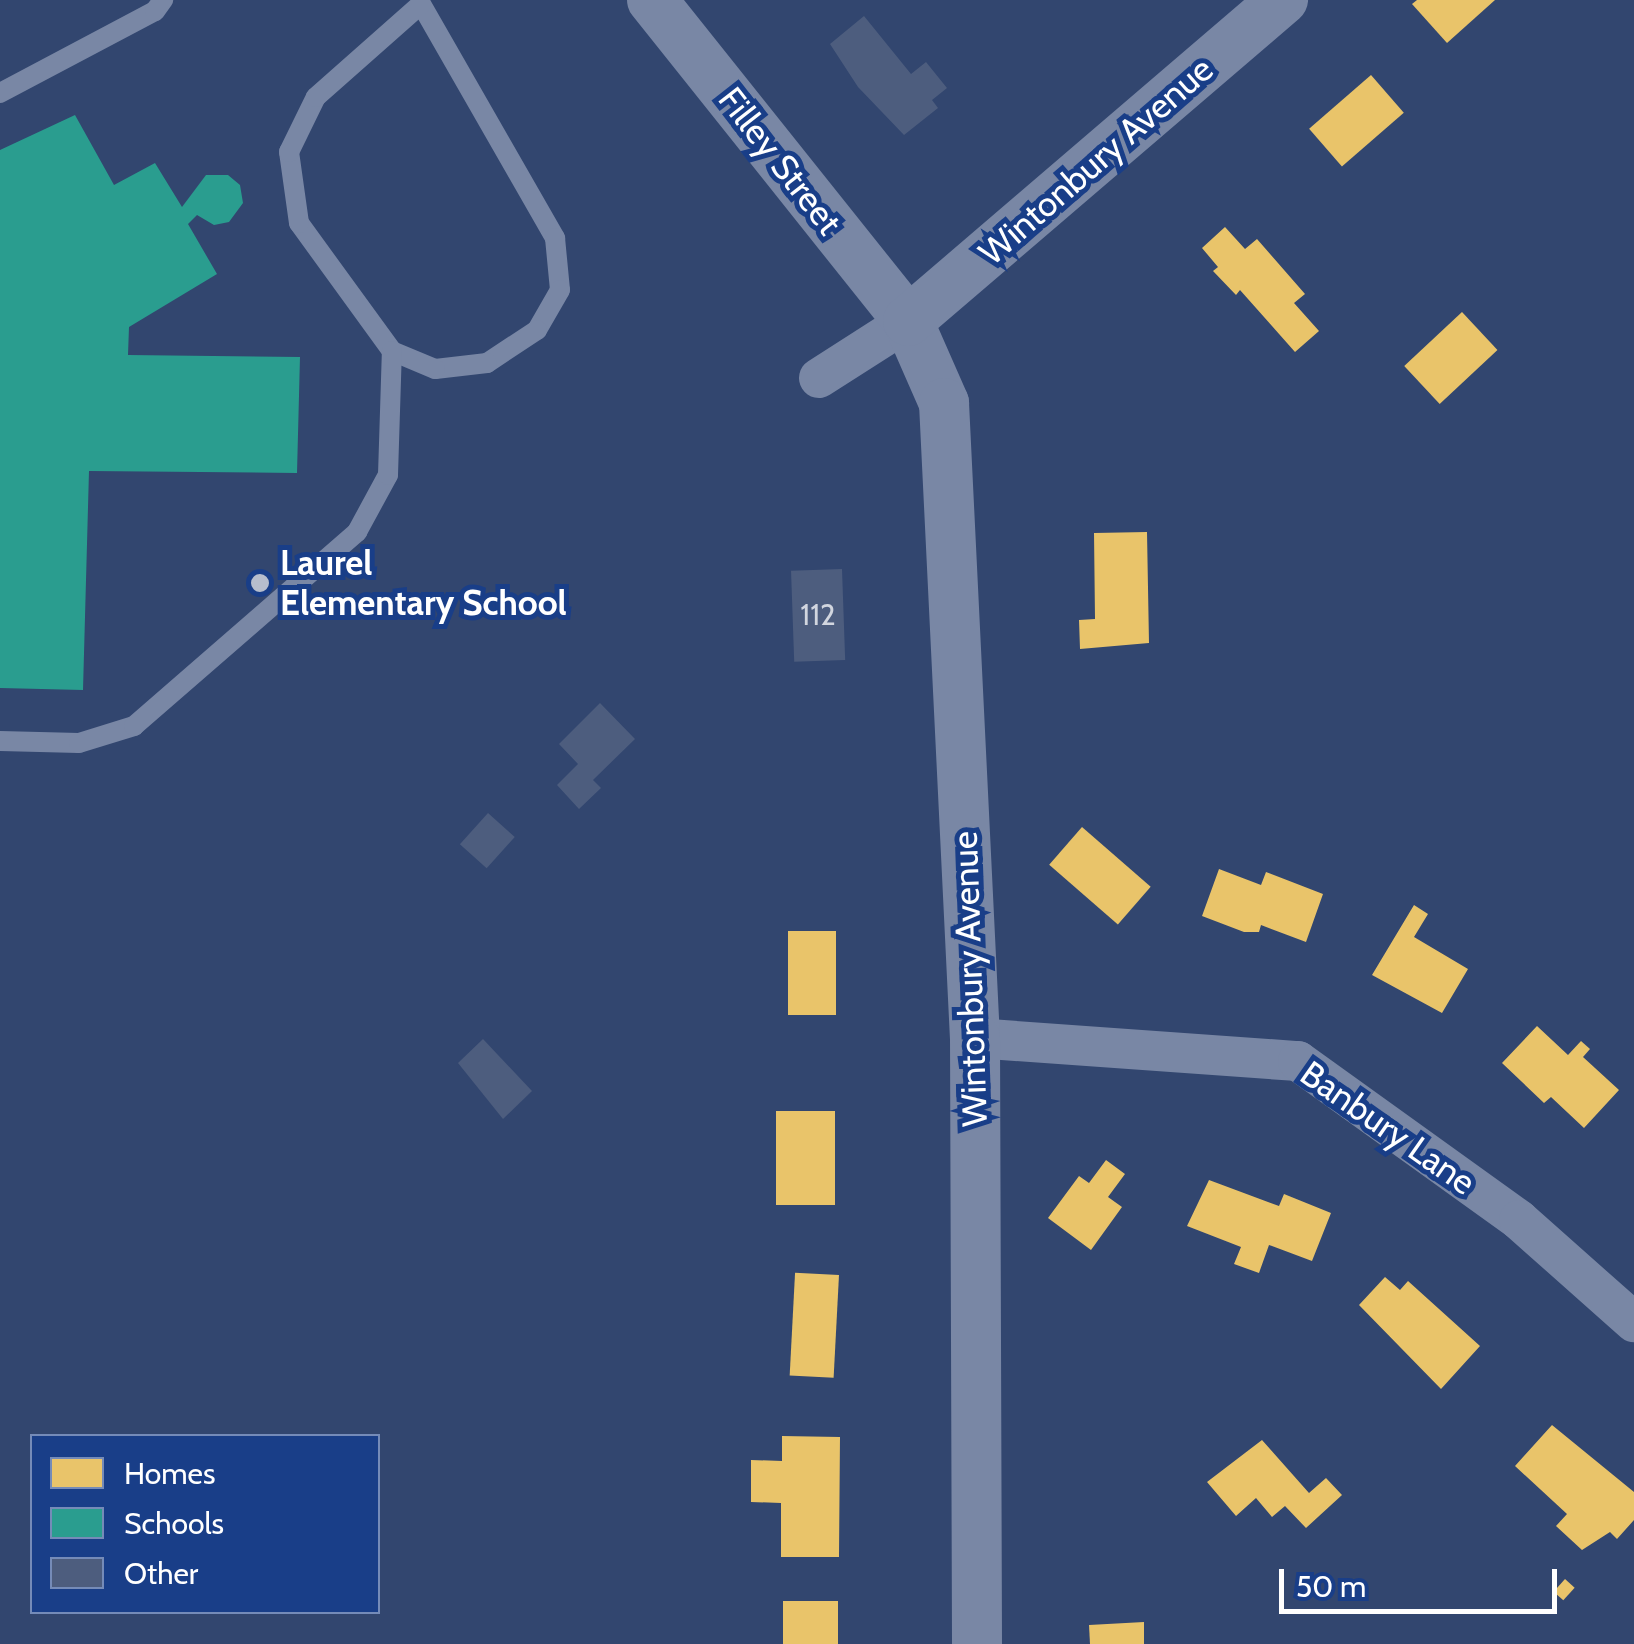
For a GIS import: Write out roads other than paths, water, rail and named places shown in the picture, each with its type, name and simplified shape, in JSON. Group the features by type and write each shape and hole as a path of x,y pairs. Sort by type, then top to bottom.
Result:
{"street":[{"name":"Filley Street","path":"652,0 908,321"},
{"name":"Wintonbury Avenue","path":"819,378 908,321 1283,0"},
{"name":"Wintonbury Avenue","path":"908,321 944,403 975,1038 977,1644"},
{"name":"Banbury Lane","path":"975,1038 1298,1061 1519,1220 1634,1322"}],"lane":[{"path":"0,93 155,10 163,0"},
{"path":"422,1 555,238 560,290 537,330 487,363 435,370 392,352 299,222 289,152 316,97 422,1"},
{"path":"0,741 80,743 134,726 357,532 388,475 392,352"}],"place":[{"name":"Laurel Elementary School","path":"260,583"}]}
